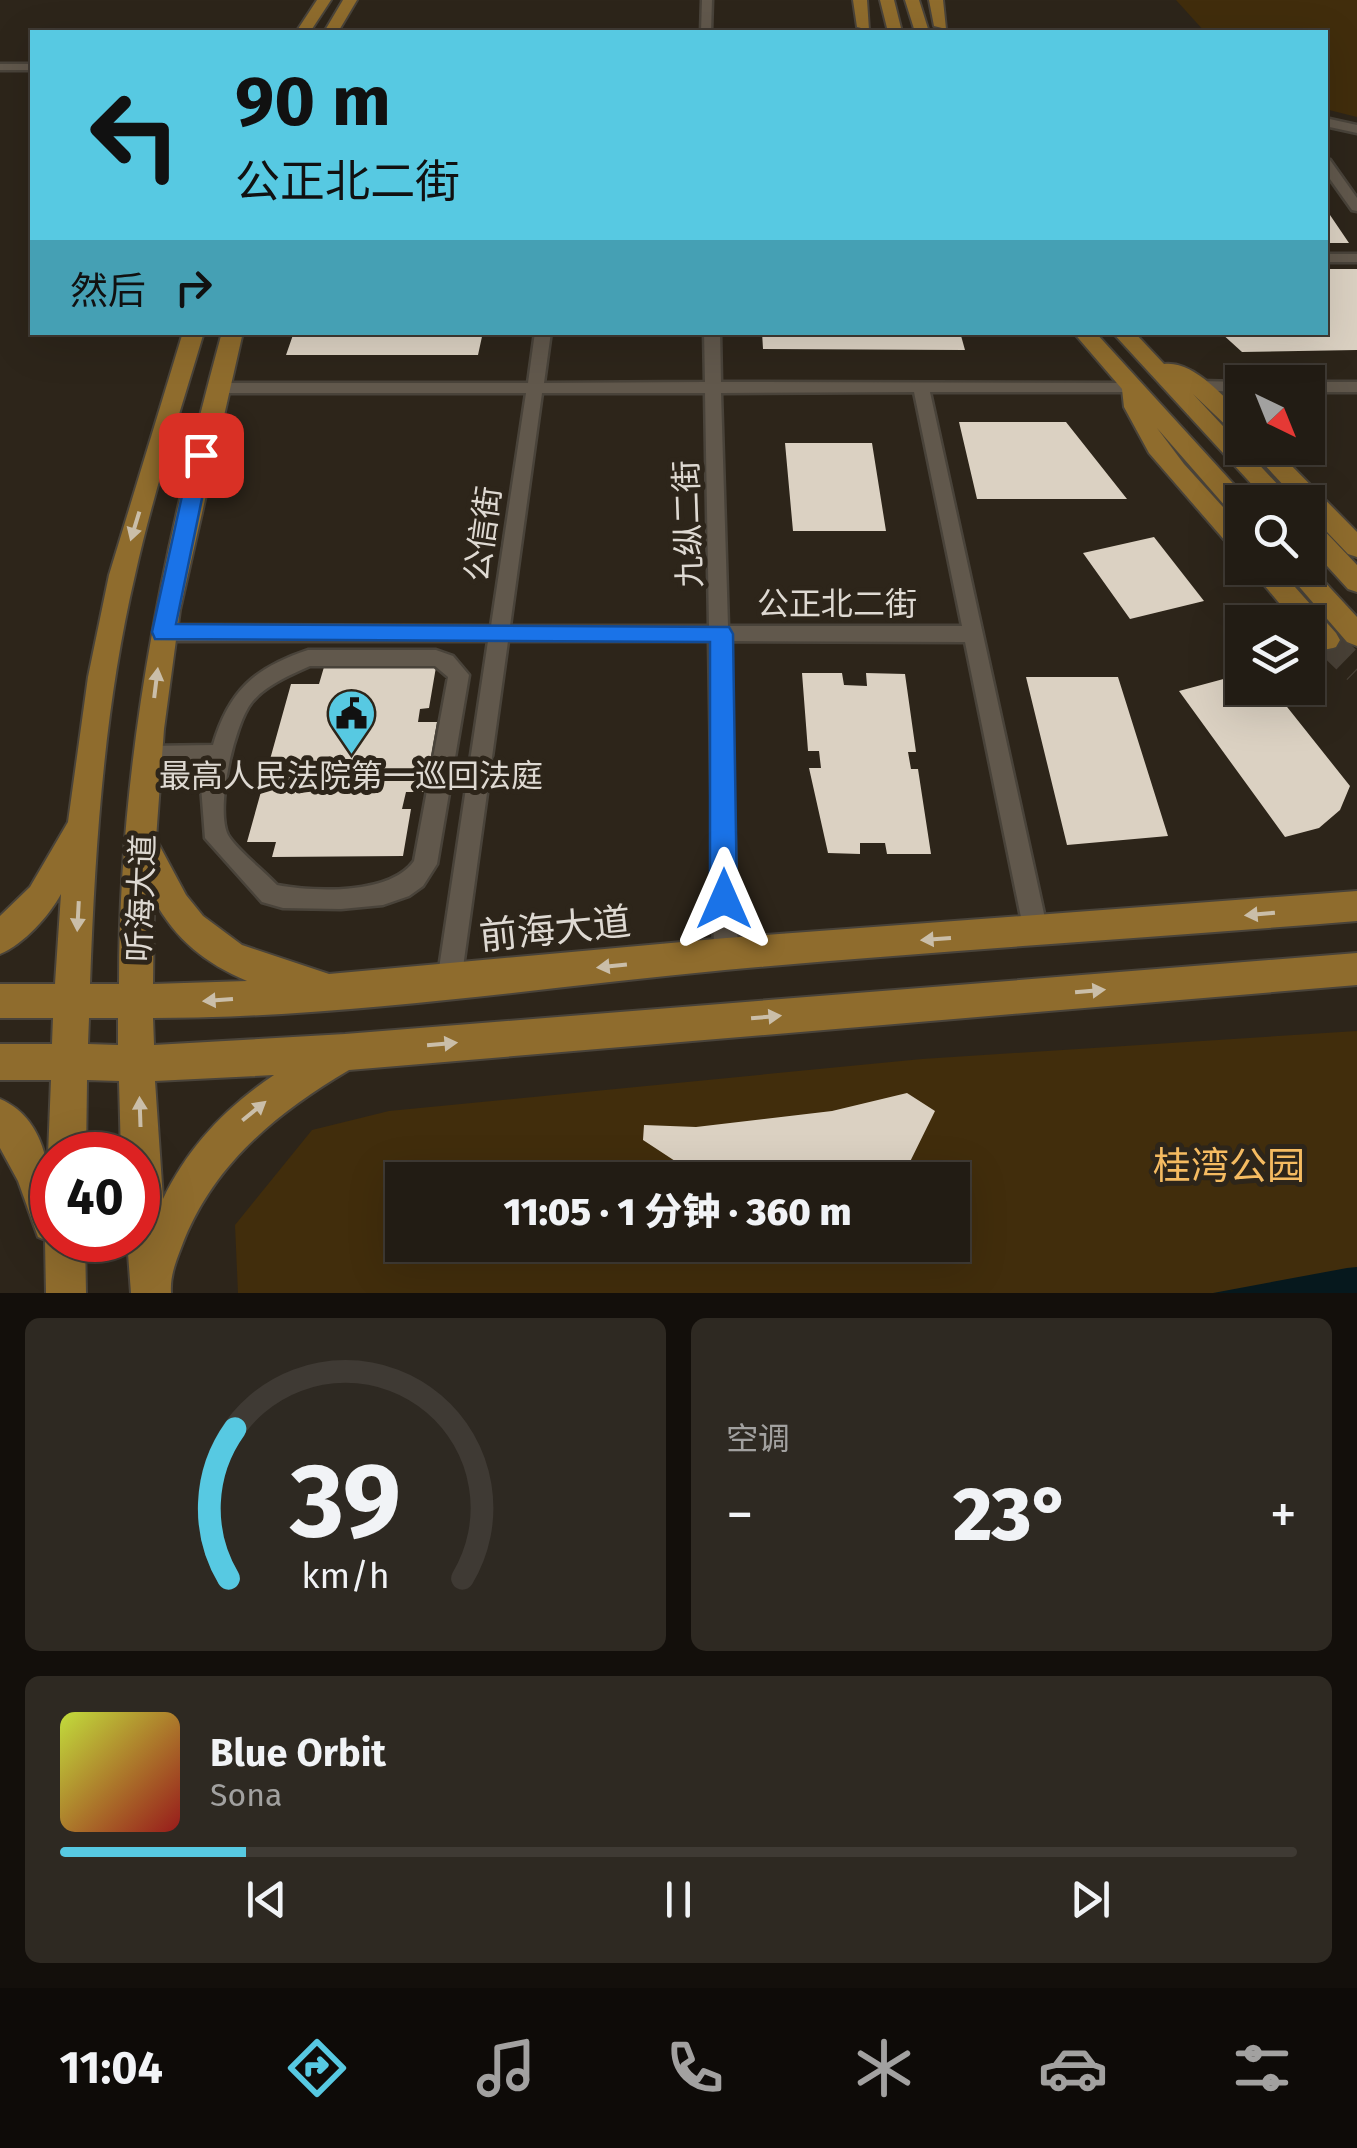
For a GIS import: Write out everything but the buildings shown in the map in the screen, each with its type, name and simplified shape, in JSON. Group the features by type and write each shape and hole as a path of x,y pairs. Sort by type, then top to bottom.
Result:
{"main road":[{"path":"304,30 324,0"},
{"path":"332,30 350,0"},
{"path":"860,0 864,27"},
{"path":"887,0 895,30"},
{"path":"912,0 921,30"},
{"path":"936,0 940,26"},
{"name":"听海大道","path":"67,1132 72,1003 96,712 114,607 193,335"},
{"name":"听海大道","path":"150,1286 138,1003 148,754 163,632 184,522 232,335"},
{"path":"1086,335 1225,489"},
{"path":"1130,340 1199,386 1225,411"},
{"path":"1130,340 1266,485"},
{"path":"1133,388 1133,408 1145,431 1225,524"},
{"path":"1277,465 1357,548"},
{"path":"1325,547 1357,582"},
{"path":"1278,585 1326,640"},
{"path":"1311,585 1357,635"},
{"path":"0,938 42,898 85,818"},
{"path":"143,843 158,880 180,915 205,943 240,964 342,992"},
{"name":"前海大道","path":"0,1001 138,1003 342,992 726,954 1357,906"},
{"path":"0,1062 139,1063 345,1052 1357,969"},
{"path":"150,1286 172,1216 223,1139 252,1110 345,1052"},
{"path":"0,1118 16,1136 30,1164"}],"street":[{"path":"706,30 707,0"},
{"path":"0,63 30,63"},
{"path":"1328,123 1357,129"},
{"path":"1328,131 1357,137"},
{"path":"1328,167 1355,201"},
{"path":"1328,194 1355,201"},
{"path":"1328,258 1357,258"},
{"name":"公信街","path":"449,982 543,335"},
{"name":"九纵二街","path":"712,335 726,954"},
{"path":"1199,386 1225,387"},
{"path":"1325,387 1357,388"},
{"path":"218,388 1133,388"},
{"path":"921,388 1036,932"},
{"name":"公正北二街","path":"163,632 971,634"},
{"path":"308,658 315,633"},
{"path":"308,658 436,658 446,662 459,675 445,753 421,875 397,890 376,895 270,894 216,838 212,786 232,717 245,695 273,674 308,658"},
{"path":"445,753 482,753"},
{"path":"148,754 221,754"}],"green space":[{"path":"1176,0 1357,0 1357,117 1328,110 1328,30 1203,30"},
{"name":"桂湾公园","path":"1357,1031 1357,1293 238,1293 235,1225 312,1130 389,1111 922,1059"}],"shaded area":[{"path":"1357,1267 1357,1293 1213,1293 1347,1268"}],"tunnel":[{"path":"1326,640 1357,670"}],"place":[{"name":"最高人民法院第一巡回法庭","path":"351,756"}],"route":[{"path":"201,455 163,632 721,634 724,899"}]}
